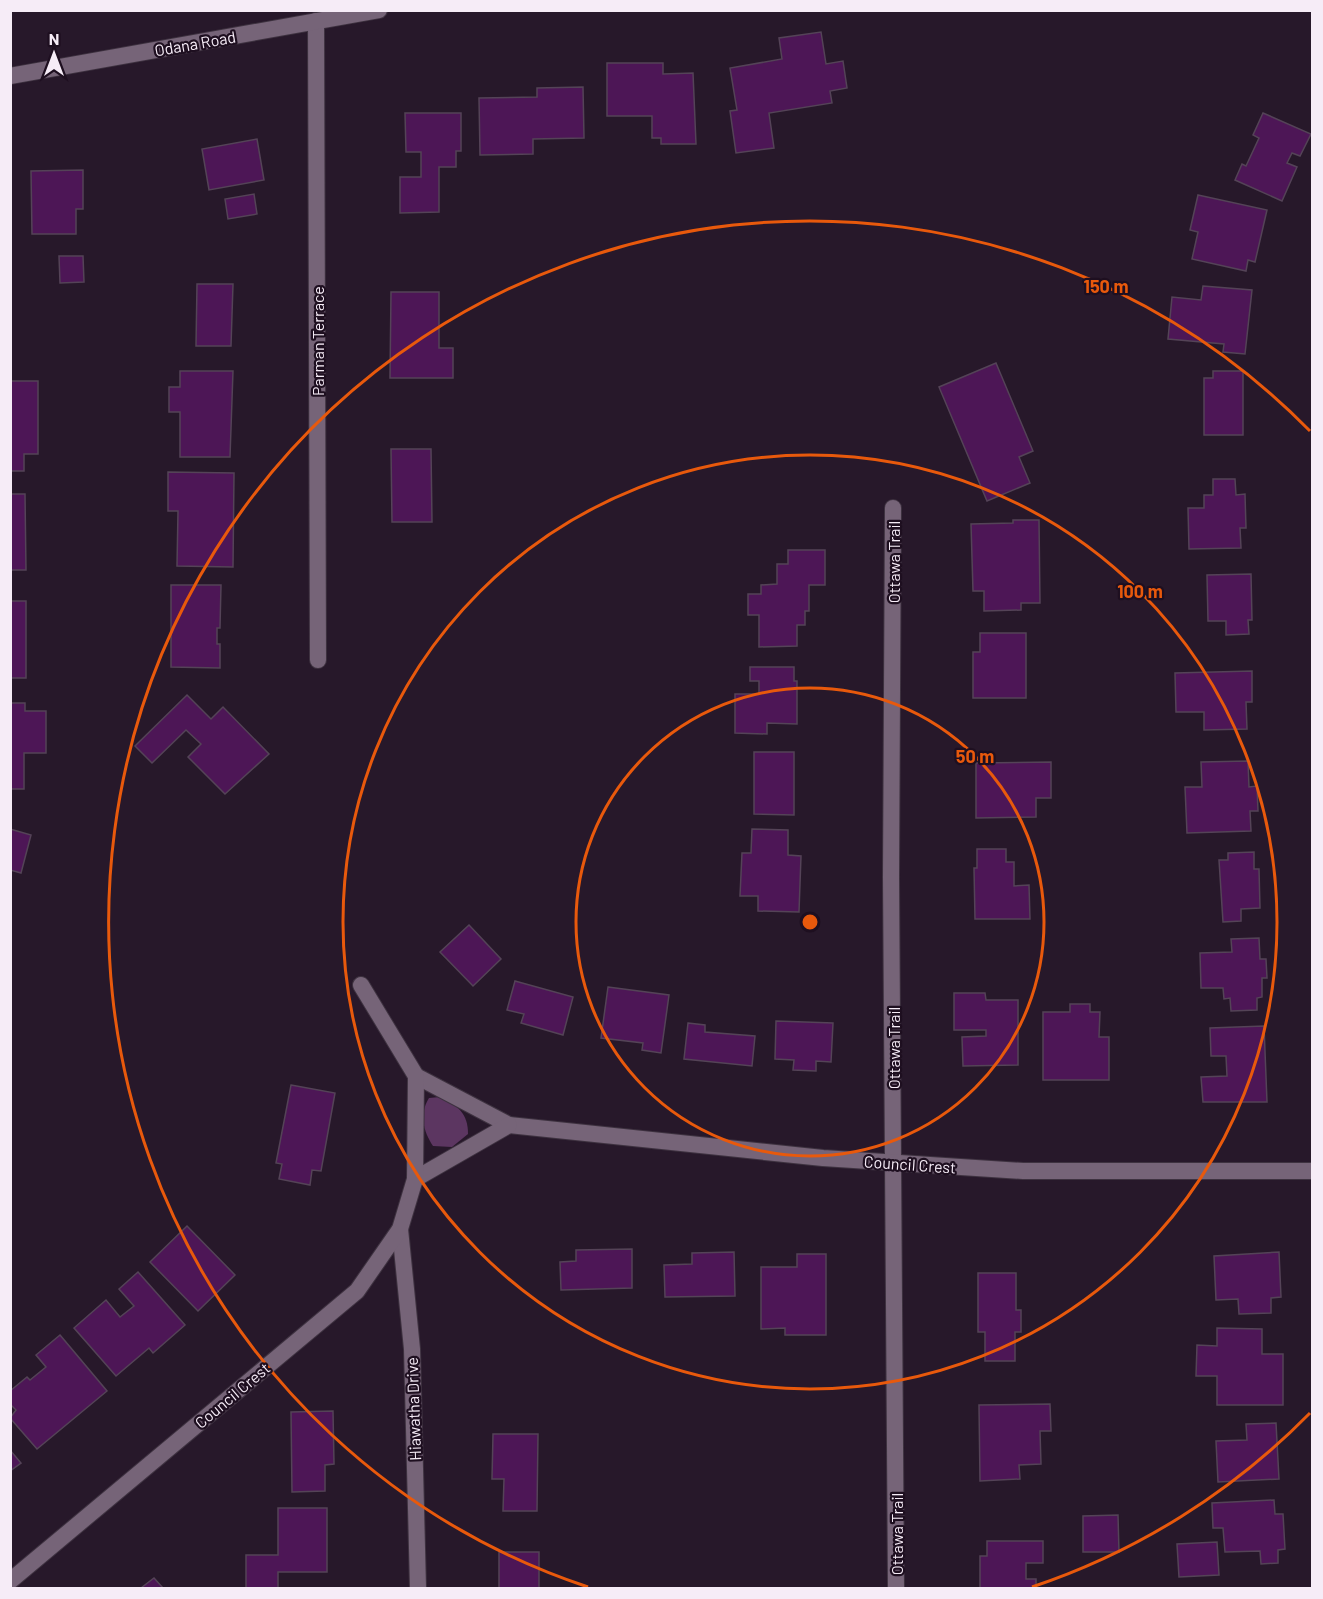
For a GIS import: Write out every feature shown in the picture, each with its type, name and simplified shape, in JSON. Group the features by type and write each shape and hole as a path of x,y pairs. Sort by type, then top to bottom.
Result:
{"street":[{"name":"Odana Road","path":"10,76 379,10"},
{"name":"Parman Terrace","path":"316,21 318,660"},
{"name":"Ottawa Trail","path":"893,508 892,1162 896,1588"},
{"path":"361,985 417,1076"},
{"name":"Council Crest","path":"10,1581 357,1291 400,1229 415,1179 417,1076 509,1125 892,1162 1023,1171 1312,1171"},
{"path":"415,1179 509,1125"},
{"name":"Hiawatha Drive","path":"400,1229 412,1349 418,1588"}],"shaded area":[{"path":"440,1097 461,1111 468,1127 468,1134 452,1147 433,1146 425,1128 423,1116 426,1104 429,1098"}],"building":[{"path":"821,32 826,64 843,61 847,88 830,91 832,103 769,113 774,148 736,153 730,111 737,110 730,68 782,59 779,38"},
{"path":"607,63 663,63 663,74 693,73 696,144 661,144 661,138 652,138 652,116 607,116"},
{"path":"583,87 584,138 533,139 533,154 480,155 479,98 537,97 537,88"},
{"path":"405,113 461,113 461,151 456,151 456,167 439,167 439,212 400,213 400,177 421,177 421,152 406,152"},
{"path":"1263,113 1311,134 1300,156 1292,153 1287,163 1297,167 1282,201 1235,180 1242,164 1246,166 1259,138 1253,135"},
{"path":"257,139 264,180 209,190 202,149"},
{"path":"83,170 83,209 76,209 76,234 32,234 31,171"},
{"path":"254,194 257,214 228,219 225,199"},
{"path":"1198,195 1267,210 1255,262 1248,260 1246,271 1192,259 1198,232 1190,230"},
{"path":"59,256 83,256 84,282 60,283"},
{"path":"197,284 233,284 231,346 196,346"},
{"path":"1203,286 1252,290 1245,354 1223,352 1224,344 1168,339 1172,297 1201,300"},
{"path":"391,292 439,292 439,348 453,348 453,378 390,378"},
{"path":"996,363 1033,451 1019,457 1030,483 987,501 939,387"},
{"path":"180,371 233,371 230,457 180,457 180,412 169,412 169,387 180,387"},
{"path":"1213,371 1243,371 1243,435 1204,435 1204,378 1213,378"},
{"path":"10,381 38,381 38,454 24,454 24,471 10,471"},
{"path":"391,449 431,449 432,522 392,522"},
{"path":"168,472 234,473 233,567 177,566 178,511 168,511"},
{"path":"1213,479 1235,479 1236,495 1245,494 1246,528 1240,528 1241,548 1189,549 1188,508 1204,508 1204,495 1213,495"},
{"path":"10,494 25,494 26,570 10,570"},
{"path":"1013,520 1039,520 1040,603 1021,603 1021,610 984,611 984,591 973,591 971,524 1013,523"},
{"path":"788,550 825,550 825,585 809,585 809,611 805,611 805,625 797,625 797,646 759,647 759,615 748,615 748,594 761,594 761,585 777,584 777,564 788,564"},
{"path":"1251,574 1252,620 1248,620 1249,634 1226,635 1226,621 1208,621 1207,575"},
{"path":"171,585 221,585 220,628 217,628 220,668 171,667"},
{"path":"10,601 26,601 26,678 10,678"},
{"path":"980,633 1026,633 1026,698 973,698 973,652 980,652"},
{"path":"750,667 794,667 794,681 797,681 797,724 767,723 767,734 735,733 735,694 759,694 759,681 750,681"},
{"path":"1252,671 1252,702 1246,702 1247,729 1204,730 1204,712 1176,712 1175,673"},
{"path":"187,695 211,719 223,707 269,754 225,794 188,757 201,744 186,730 152,763 135,746"},
{"path":"10,703 25,703 25,711 46,711 46,753 24,753 24,789 10,789"},
{"path":"754,752 794,752 794,815 754,814"},
{"path":"1248,761 1249,787 1257,786 1258,811 1250,811 1251,831 1187,833 1185,787 1202,787 1201,762"},
{"path":"1051,762 1051,798 1036,798 1036,817 976,818 976,763"},
{"path":"10,829 31,835 21,873 10,870"},
{"path":"752,829 788,830 788,855 801,856 799,912 758,911 758,896 740,896 742,853 751,853"},
{"path":"977,849 1006,849 1006,862 1014,862 1014,886 1029,885 1030,919 975,919 974,868 977,868"},
{"path":"1254,852 1254,869 1259,869 1260,908 1241,909 1241,921 1223,922 1219,860 1228,860 1228,853"},
{"path":"469,925 501,959 473,986 440,952"},
{"path":"1259,938 1260,959 1266,959 1267,978 1262,978 1262,997 1257,998 1257,1010 1231,1011 1230,998 1224,999 1223,988 1201,988 1200,953 1232,952 1231,939"},
{"path":"515,981 573,997 563,1035 521,1023 524,1014 507,1010"},
{"path":"608,987 669,995 661,1053 642,1050 643,1043 601,1038"},
{"path":"954,993 985,993 986,1000 1018,1000 1018,1065 963,1066 962,1037 986,1036 986,1030 954,1030"},
{"path":"1070,1004 1090,1004 1090,1012 1100,1012 1099,1037 1109,1037 1109,1080 1043,1080 1043,1012 1070,1012"},
{"path":"776,1021 833,1023 831,1062 816,1061 816,1071 793,1070 794,1060 775,1059"},
{"path":"688,1023 705,1025 705,1032 755,1036 752,1066 684,1059"},
{"path":"1264,1026 1267,1102 1203,1102 1201,1077 1227,1076 1226,1056 1211,1056 1210,1028"},
{"path":"291,1085 335,1093 321,1171 312,1170 310,1185 279,1179 282,1164 276,1163"},
{"path":"187,1226 235,1275 198,1311 150,1262"},
{"path":"632,1249 632,1288 561,1290 560,1262 576,1261 576,1250"},
{"path":"734,1252 735,1296 665,1297 664,1265 692,1264 692,1253"},
{"path":"1279,1252 1281,1297 1271,1298 1271,1313 1239,1314 1238,1299 1216,1300 1214,1256"},
{"path":"797,1254 826,1254 826,1335 785,1335 785,1328 761,1329 761,1267 797,1267"},
{"path":"138,1272 185,1325 153,1353 149,1348 116,1376 74,1328 106,1300 120,1317 134,1306 119,1289"},
{"path":"978,1273 1016,1273 1016,1310 1021,1310 1021,1332 1015,1332 1015,1361 985,1361 985,1332 978,1332"},
{"path":"1217,1328 1262,1329 1262,1354 1283,1354 1283,1405 1217,1405 1217,1376 1196,1376 1197,1345 1217,1346"},
{"path":"60,1335 107,1391 37,1449 10,1418 16,1410 10,1404 10,1391 27,1377 30,1380 46,1367 36,1355"},
{"path":"1050,1404 1051,1431 1040,1431 1041,1464 1019,1465 1020,1479 980,1481 979,1405"},
{"path":"333,1411 334,1464 325,1465 325,1491 292,1492 291,1412"},
{"path":"1276,1423 1279,1479 1218,1482 1216,1441 1247,1440 1246,1424"},
{"path":"493,1434 538,1434 537,1511 503,1511 504,1479 492,1479"},
{"path":"10,1450 21,1463 10,1471"},
{"path":"1274,1500 1275,1514 1283,1514 1285,1549 1278,1550 1278,1563 1261,1564 1260,1551 1225,1552 1223,1528 1213,1528 1212,1503"},
{"path":"278,1508 327,1508 327,1572 278,1572 278,1588 246,1588 246,1555 278,1555"},
{"path":"1118,1515 1119,1552 1083,1552 1083,1516"},
{"path":"987,1541 1043,1541 1043,1563 1026,1563 1026,1579 1036,1579 1036,1588 980,1588 980,1556 987,1556"},
{"path":"1217,1542 1219,1575 1179,1577 1177,1544"},
{"path":"499,1552 539,1552 539,1588 499,1588"},
{"path":"154,1578 163,1588 141,1588"}]}
